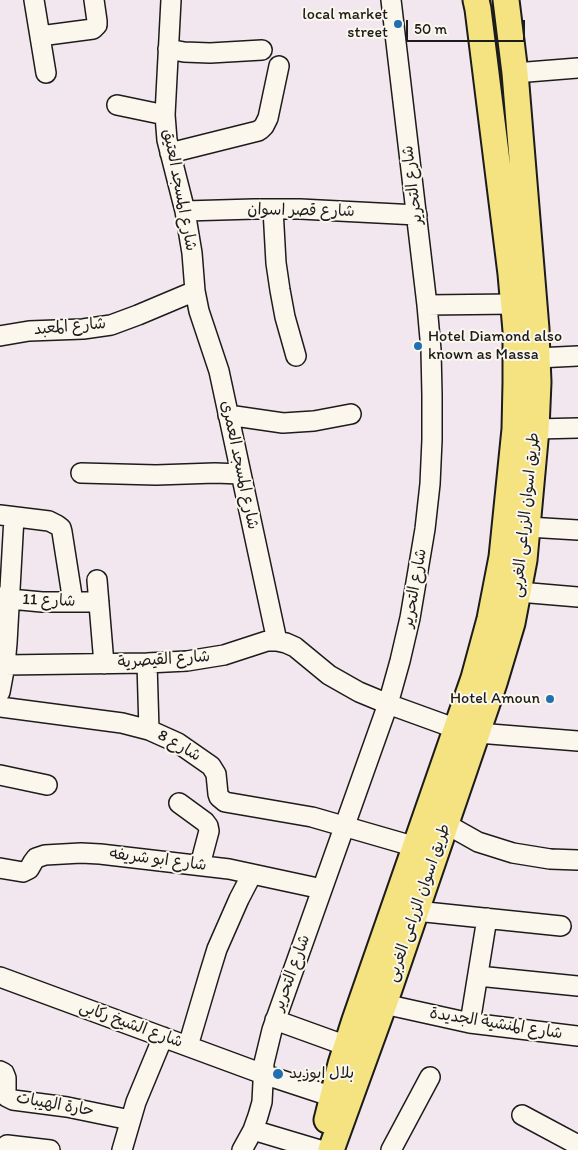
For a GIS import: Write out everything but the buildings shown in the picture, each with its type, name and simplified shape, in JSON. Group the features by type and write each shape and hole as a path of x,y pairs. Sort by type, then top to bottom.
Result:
{"main road":[{"name":"طريق اسوان الزراعى الغربى","path":"320,1150 347,1046 416,847 504,653 519,592 513,558 516,406 514,304 480,19 476,0"},
{"name":"طريق اسوان الزراعى الغربى","path":"331,1150 446,824 483,648 513,558 528,527 536,429 536,329 515,73 506,0"}],"street":[{"path":"34,0 46,74"},
{"path":"40,36 93,29 97,24 94,0"},
{"name":"شارع المسجد العتيق","path":"171,0 165,115 167,140 185,211 192,253 195,291"},
{"name":"شارع التحرير","path":"242,1150 253,1130 262,1102 267,1046 275,1020 388,704 400,661 419,573 428,502 432,440 430,350 427,305 391,0"},
{"path":"168,49 210,53 262,50"},
{"path":"170,153 261,129 268,118 279,66"},
{"path":"515,73 578,68"},
{"path":"117,105 165,115"},
{"path":"273,209 276,263 280,290 285,317 296,356"},
{"name":"شارع قصر اسوان","path":"185,211 326,210 417,216"},
{"name":"شارع المعبد","path":"0,336 29,331 83,330 111,324 132,318 195,291"},
{"name":"شارع المسجد العمرى","path":"195,291 199,311 219,371 278,641"},
{"path":"427,305 514,304"},
{"path":"537,358 578,356"},
{"path":"228,415 283,423 314,421 351,414"},
{"path":"536,429 578,428"},
{"path":"81,473 156,476 215,473 241,474"},
{"path":"0,692 5,664 7,516 49,521 60,528 73,602"},
{"path":"528,527 578,530"},
{"path":"97,580 104,664"},
{"path":"519,592 578,597"},
{"name":"شارع 11","path":"5,598 42,602 99,602"},
{"path":"278,641 295,647 329,675 359,692 467,731 578,741"},
{"name":"شارع القيصرية","path":"5,664 147,663 207,659 267,642 278,641"},
{"path":"147,663 149,730"},
{"name":"شارع 8","path":"0,707 122,724 149,730 178,743 211,766 216,774 219,797 226,802 312,817 416,847"},
{"path":"0,775 47,785"},
{"path":"180,803 208,826 209,831 200,865"},
{"path":"446,824 478,842 513,853 550,859 578,860"},
{"name":"شارع ابو شريفه","path":"0,868 23,872 29,869 40,856 63,853 100,854 200,865 322,889"},
{"path":"188,1046 208,975 239,899 252,874"},
{"path":"416,911 561,926"},
{"path":"470,1023 486,918"},
{"path":"478,976 578,986"},
{"name":"شارع الشيخ ركابى","path":"0,977 263,1074 333,1097"},
{"name":"شارع المنشية الجديدة","path":"384,1004 470,1023 578,1036"},
{"path":"275,1020 347,1046"},
{"path":"122,1150 130,1120 163,1037"},
{"name":"حارة الهيبات","path":"0,1071 4,1073 6,1078 6,1094 13,1100 67,1107 130,1120"},
{"path":"392,1150 430,1078"},
{"path":"522,1115 578,1145"},
{"path":"253,1130 320,1150"},
{"path":"7,1145 50,1150"}],"place":[{"name":"local market street","path":"398,24"},
{"name":"Hotel Diamond also known as Massa","path":"418,346"},
{"name":"Hotel Amoun","path":"550,699"},
{"name":"بلال ابوزيد","path":"278,1074"}]}
